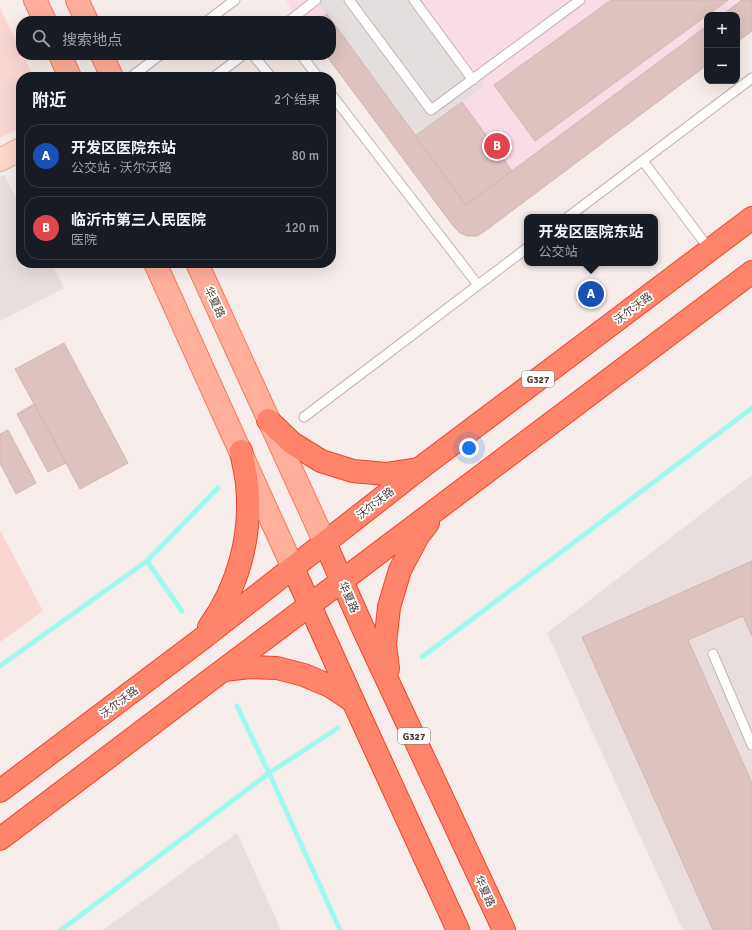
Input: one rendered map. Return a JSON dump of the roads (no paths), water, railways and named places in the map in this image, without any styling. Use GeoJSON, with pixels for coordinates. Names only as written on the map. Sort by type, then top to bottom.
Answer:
{"type":"FeatureCollection","features":[{"type":"Feature","properties":{"kind":"highway","name":"沃尔沃路"},"geometry":{"type":"LineString","coordinates":[[0,791],[199,642],[419,469],[752,218]]}},
{"type":"Feature","properties":{"kind":"highway"},"geometry":{"type":"LineString","coordinates":[[0,839],[222,670],[752,272]]}},
{"type":"Feature","properties":{"kind":"highway"},"geometry":{"type":"LineString","coordinates":[[268,420],[292,443],[321,461],[353,471],[386,474],[419,469]]}},
{"type":"Feature","properties":{"kind":"highway"},"geometry":{"type":"LineString","coordinates":[[199,642],[219,614],[234,584],[243,551],[248,518],[247,484],[240,451]]}},
{"type":"Feature","properties":{"kind":"highway"},"geometry":{"type":"LineString","coordinates":[[389,682],[385,644],[389,607],[400,570],[418,536],[441,507]]}},
{"type":"Feature","properties":{"kind":"highway","name":"华夏路"},"geometry":{"type":"LineString","coordinates":[[325,543],[362,626],[504,930]]}},
{"type":"Feature","properties":{"kind":"highway"},"geometry":{"type":"LineString","coordinates":[[293,568],[458,930]]}},
{"type":"Feature","properties":{"kind":"highway"},"geometry":{"type":"LineString","coordinates":[[222,670],[250,667],[277,668],[304,675],[330,686],[353,701]]}},
{"type":"Feature","properties":{"kind":"main road"},"geometry":{"type":"LineString","coordinates":[[35,0],[43,16]]}},
{"type":"Feature","properties":{"kind":"main road"},"geometry":{"type":"LineString","coordinates":[[77,0],[85,16]]}},
{"type":"Feature","properties":{"kind":"main road"},"geometry":{"type":"LineString","coordinates":[[62,60],[68,72]]}},
{"type":"Feature","properties":{"kind":"main road"},"geometry":{"type":"LineString","coordinates":[[104,60],[110,72]]}},
{"type":"Feature","properties":{"kind":"main road"},"geometry":{"type":"LineString","coordinates":[[157,268],[293,568]]}},
{"type":"Feature","properties":{"kind":"main road","name":"华夏路"},"geometry":{"type":"LineString","coordinates":[[199,268],[325,543]]}},
{"type":"Feature","properties":{"kind":"street"},"geometry":{"type":"LineString","coordinates":[[0,160],[16,152]]}},
{"type":"Feature","properties":{"kind":"lane"},"geometry":{"type":"LineString","coordinates":[[213,16],[235,0]]}},
{"type":"Feature","properties":{"kind":"lane"},"geometry":{"type":"LineString","coordinates":[[295,16],[316,0]]}},
{"type":"Feature","properties":{"kind":"lane"},"geometry":{"type":"LineString","coordinates":[[349,0],[431,110],[580,0]]}},
{"type":"Feature","properties":{"kind":"lane"},"geometry":{"type":"LineString","coordinates":[[414,0],[472,80]]}},
{"type":"Feature","properties":{"kind":"lane"},"geometry":{"type":"LineString","coordinates":[[137,72],[153,60]]}},
{"type":"Feature","properties":{"kind":"lane"},"geometry":{"type":"LineString","coordinates":[[221,72],[236,60]]}},
{"type":"Feature","properties":{"kind":"lane"},"geometry":{"type":"LineString","coordinates":[[257,60],[267,72]]}},
{"type":"Feature","properties":{"kind":"lane"},"geometry":{"type":"LineString","coordinates":[[305,60],[314,72]]}},
{"type":"Feature","properties":{"kind":"lane"},"geometry":{"type":"LineString","coordinates":[[572,214],[752,78]]}},
{"type":"Feature","properties":{"kind":"lane"},"geometry":{"type":"LineString","coordinates":[[336,100],[478,284]]}},
{"type":"Feature","properties":{"kind":"lane"},"geometry":{"type":"LineString","coordinates":[[642,161],[710,250]]}},
{"type":"Feature","properties":{"kind":"lane"},"geometry":{"type":"LineString","coordinates":[[304,417],[524,250]]}},
{"type":"Feature","properties":{"kind":"lane"},"geometry":{"type":"LineString","coordinates":[[714,654],[752,745]]}},
{"type":"Feature","properties":{"kind":"waterway"},"geometry":{"type":"LineString","coordinates":[[422,657],[752,408]]}},
{"type":"Feature","properties":{"kind":"waterway"},"geometry":{"type":"LineString","coordinates":[[0,666],[147,561],[218,488]]}},
{"type":"Feature","properties":{"kind":"waterway"},"geometry":{"type":"LineString","coordinates":[[147,561],[182,611]]}},
{"type":"Feature","properties":{"kind":"waterway"},"geometry":{"type":"LineString","coordinates":[[237,706],[340,930]]}},
{"type":"Feature","properties":{"kind":"waterway"},"geometry":{"type":"LineString","coordinates":[[61,930],[269,773],[338,728]]}},
{"type":"Feature","properties":{"kind":"place","name":"临沂市第三人民医院"},"geometry":{"type":"Point","coordinates":[497,146]}},
{"type":"Feature","properties":{"kind":"place","name":"开发区医院东站"},"geometry":{"type":"Point","coordinates":[591,294]}}]}
